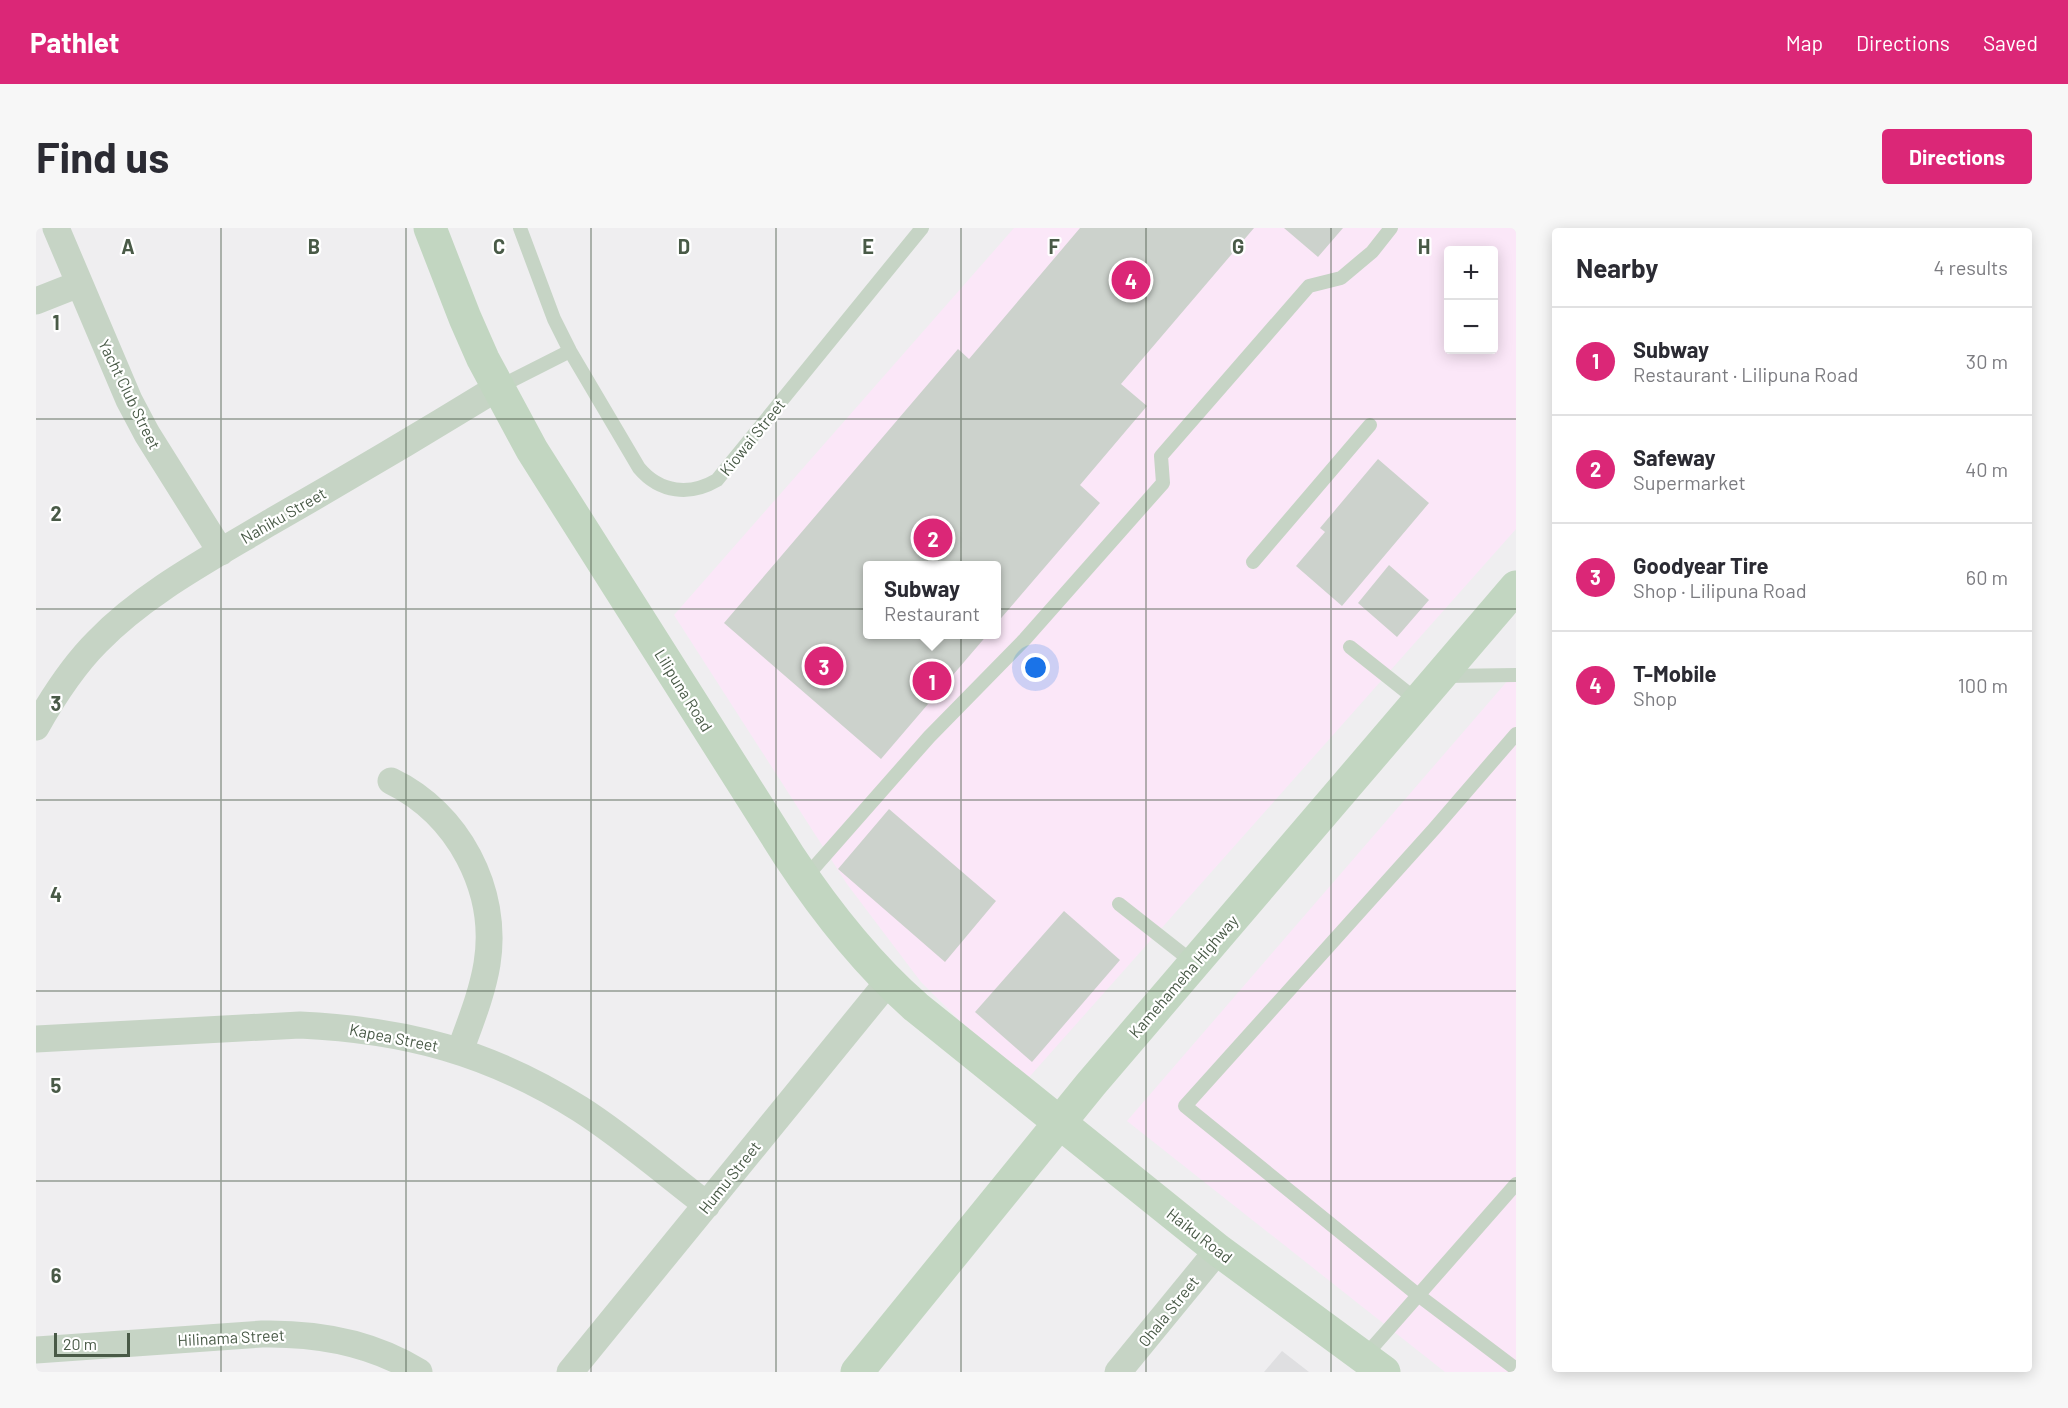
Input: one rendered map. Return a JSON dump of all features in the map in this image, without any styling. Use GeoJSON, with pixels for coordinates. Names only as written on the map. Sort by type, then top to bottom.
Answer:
{"type":"FeatureCollection","features":[{"type":"Feature","properties":{"kind":"main road","name":"Lilipuna Road"},"geometry":{"type":"LineString","coordinates":[[430,228],[465,318],[497,388],[532,450],[804,879],[833,920],[888,982],[1020,1092]]}},
{"type":"Feature","properties":{"kind":"main road","name":"Kamehameha Highway"},"geometry":{"type":"LineString","coordinates":[[857,1372],[1059,1123],[1194,963],[1418,701],[1508,601]]}},
{"type":"Feature","properties":{"kind":"main road","name":"Haiku Road"},"geometry":{"type":"LineString","coordinates":[[1020,1092],[1218,1250],[1374,1365]]}},
{"type":"Feature","properties":{"kind":"street","name":"Yacht Club Street"},"geometry":{"type":"LineString","coordinates":[[56,228],[125,392],[147,434],[221,552]]}},
{"type":"Feature","properties":{"kind":"street"},"geometry":{"type":"LineString","coordinates":[[36,301],[79,284]]}},
{"type":"Feature","properties":{"kind":"street","name":"Nahiku Street"},"geometry":{"type":"LineString","coordinates":[[36,727],[55,695],[96,642],[141,604],[221,552],[497,388]]}},
{"type":"Feature","properties":{"kind":"street"},"geometry":{"type":"LineString","coordinates":[[391,781],[420,797],[458,838],[480,880],[486,903],[489,923],[488,962],[484,981],[460,1051]]}},
{"type":"Feature","properties":{"kind":"street","name":"Humu Street"},"geometry":{"type":"LineString","coordinates":[[570,1372],[888,982]]}},
{"type":"Feature","properties":{"kind":"street","name":"Kapea Street"},"geometry":{"type":"LineString","coordinates":[[36,1039],[300,1024],[385,1032],[460,1051],[546,1088],[582,1110],[707,1205]]}},
{"type":"Feature","properties":{"kind":"street","name":"Ohala Street"},"geometry":{"type":"LineString","coordinates":[[1118,1372],[1218,1250]]}},
{"type":"Feature","properties":{"kind":"street","name":"Hilinama Street"},"geometry":{"type":"LineString","coordinates":[[36,1350],[262,1334],[295,1334],[326,1337],[358,1344],[385,1354],[419,1372]]}},
{"type":"Feature","properties":{"kind":"lane","name":"Kiowai Street"},"geometry":{"type":"LineString","coordinates":[[520,228],[554,319],[570,351],[639,468],[646,477],[656,483],[677,490],[705,487],[717,480],[922,228]]}},
{"type":"Feature","properties":{"kind":"lane"},"geometry":{"type":"LineString","coordinates":[[804,879],[929,737],[1025,639],[1162,483],[1161,456],[1309,286],[1341,278],[1372,252],[1391,228]]}},
{"type":"Feature","properties":{"kind":"lane","name":"Nahiku Street"},"geometry":{"type":"LineString","coordinates":[[497,388],[570,351]]}},
{"type":"Feature","properties":{"kind":"lane"},"geometry":{"type":"LineString","coordinates":[[1253,562],[1370,425]]}},
{"type":"Feature","properties":{"kind":"lane"},"geometry":{"type":"LineString","coordinates":[[1350,647],[1418,701]]}},
{"type":"Feature","properties":{"kind":"lane"},"geometry":{"type":"LineString","coordinates":[[1440,676],[1516,675]]}},
{"type":"Feature","properties":{"kind":"lane"},"geometry":{"type":"LineString","coordinates":[[1516,734],[1434,829],[1185,1106],[1418,1294],[1516,1369]]}},
{"type":"Feature","properties":{"kind":"lane"},"geometry":{"type":"LineString","coordinates":[[1119,904],[1194,963]]}},
{"type":"Feature","properties":{"kind":"lane"},"geometry":{"type":"LineString","coordinates":[[1374,1365],[1418,1294],[1516,1184]]}},
{"type":"Feature","properties":{"kind":"shaded area"},"geometry":{"type":"Polygon","coordinates":[[[1014,228],[1516,228],[1516,529],[1023,1084],[921,982],[847,884],[674,615],[1014,228]]]}},
{"type":"Feature","properties":{"kind":"shaded area"},"geometry":{"type":"Polygon","coordinates":[[[1516,671],[1516,1372],[1445,1372],[1127,1121],[1516,671]]]}},
{"type":"Feature","properties":{"kind":"shaded area"},"geometry":{"type":"Polygon","coordinates":[[[1282,1351],[1309,1372],[1264,1372],[1282,1351]]]}},
{"type":"Feature","properties":{"kind":"building"},"geometry":{"type":"Polygon","coordinates":[[[1080,228],[1254,228],[1121,384],[1147,406],[1080,485],[1100,503],[1001,618],[1001,561],[863,561],[863,639],[984,639],[881,759],[724,623],[958,349],[969,359],[1080,228]]]}},
{"type":"Feature","properties":{"kind":"building"},"geometry":{"type":"Polygon","coordinates":[[[1284,228],[1343,228],[1318,257],[1284,228]]]}},
{"type":"Feature","properties":{"kind":"building"},"geometry":{"type":"Polygon","coordinates":[[[1378,459],[1429,503],[1342,606],[1296,566],[1325,532],[1320,528],[1378,459]]]}},
{"type":"Feature","properties":{"kind":"building"},"geometry":{"type":"Polygon","coordinates":[[[1389,565],[1429,600],[1397,637],[1358,603],[1389,565]]]}},
{"type":"Feature","properties":{"kind":"building"},"geometry":{"type":"Polygon","coordinates":[[[889,809],[996,901],[945,962],[838,869],[889,809]]]}},
{"type":"Feature","properties":{"kind":"building"},"geometry":{"type":"Polygon","coordinates":[[[1064,911],[1120,960],[1032,1062],[975,1012],[1064,911]]]}},
{"type":"Feature","properties":{"kind":"place","name":"T-Mobile"},"geometry":{"type":"Point","coordinates":[1131,280]}},
{"type":"Feature","properties":{"kind":"place","name":"Safeway"},"geometry":{"type":"Point","coordinates":[933,538]}},
{"type":"Feature","properties":{"kind":"place","name":"Goodyear Tire"},"geometry":{"type":"Point","coordinates":[824,666]}},
{"type":"Feature","properties":{"kind":"place","name":"Subway"},"geometry":{"type":"Point","coordinates":[932,681]}}]}
